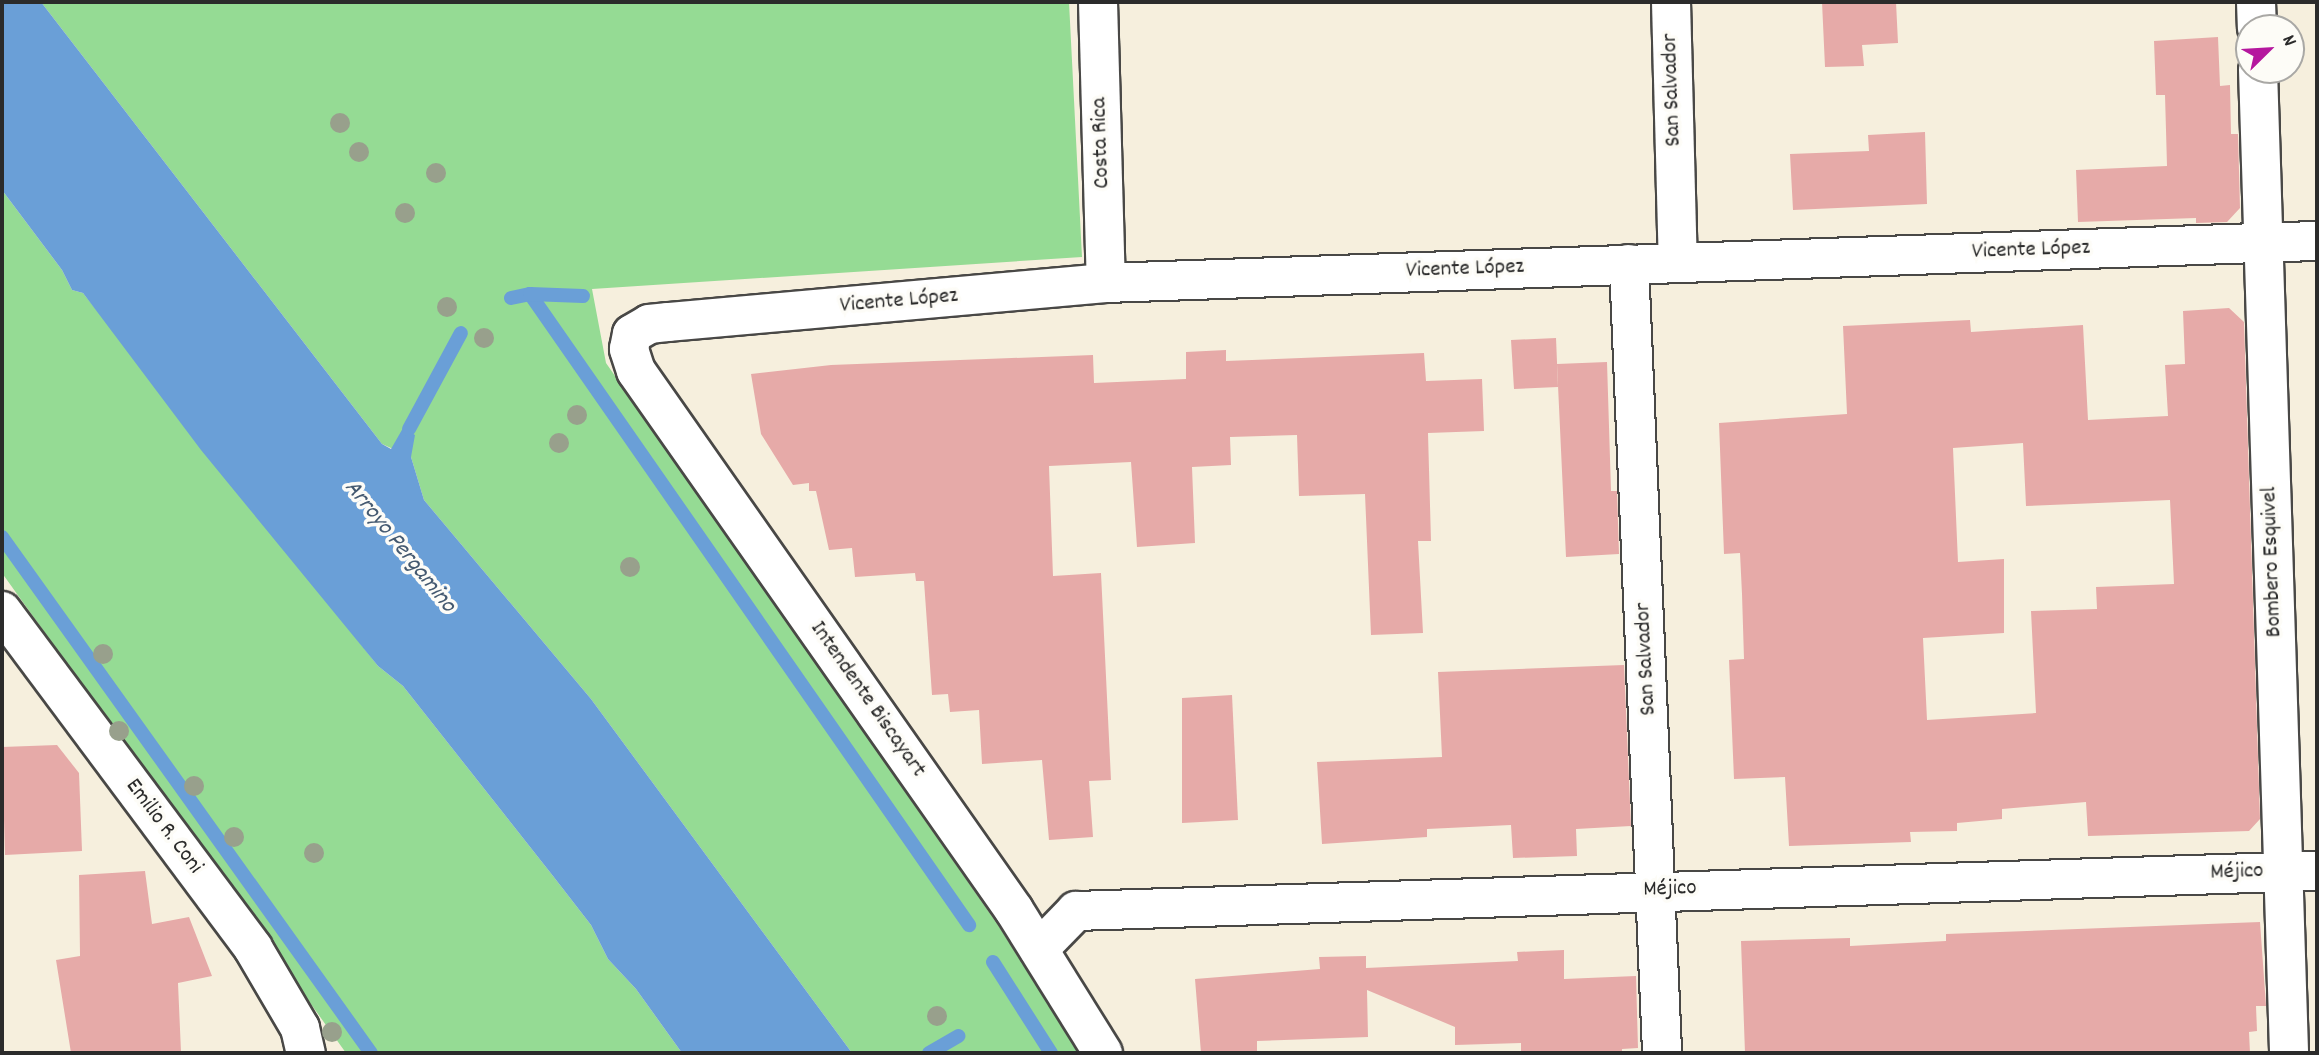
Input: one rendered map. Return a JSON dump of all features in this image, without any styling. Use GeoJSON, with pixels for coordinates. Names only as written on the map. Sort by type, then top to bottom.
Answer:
{"type":"FeatureCollection","features":[{"type":"Feature","properties":{"kind":"street","name":"Costa Rica"},"geometry":{"type":"LineString","coordinates":[[1097,2],[1107,284]]}},
{"type":"Feature","properties":{"kind":"street","name":"San Salvador"},"geometry":{"type":"LineString","coordinates":[[1671,2],[1678,261]]}},
{"type":"Feature","properties":{"kind":"street","name":"Bombero Esquivel"},"geometry":{"type":"LineString","coordinates":[[2258,84],[2264,244],[2299,872],[2290,1053]]}},
{"type":"Feature","properties":{"kind":"street","name":"Vicente López"},"geometry":{"type":"LineString","coordinates":[[629,349],[632,334],[649,324],[1107,284],[1678,261],[2317,241]]}},
{"type":"Feature","properties":{"kind":"street","name":"San Salvador"},"geometry":{"type":"LineString","coordinates":[[1629,264],[1662,1053]]}},
{"type":"Feature","properties":{"kind":"street","name":"Intendente Biscayart"},"geometry":{"type":"LineString","coordinates":[[629,349],[636,371],[1039,949],[1103,1053]]}},
{"type":"Feature","properties":{"kind":"street","name":"Emilio R. Coni"},"geometry":{"type":"LineString","coordinates":[[2,611],[253,948],[300,1028],[306,1053]]}},
{"type":"Feature","properties":{"kind":"street","name":"Méjico"},"geometry":{"type":"LineString","coordinates":[[1039,949],[1076,911],[1657,890],[2299,872]]}},
{"type":"Feature","properties":{"kind":"green space"},"geometry":{"type":"Polygon","coordinates":[[[41,2],[1069,2],[1082,257],[592,289],[606,363],[998,925],[1079,1053],[852,1053],[591,699],[424,500],[411,457],[382,444],[41,2]]]}},
{"type":"Feature","properties":{"kind":"green space"},"geometry":{"type":"Polygon","coordinates":[[[2,190],[62,270],[72,290],[83,293],[378,666],[403,686],[553,876],[591,925],[608,959],[636,989],[682,1053],[346,1053],[2,573],[2,190]]]}},
{"type":"Feature","properties":{"kind":"water","name":"Arroyo Pergamino"},"geometry":{"type":"Polygon","coordinates":[[[2,2],[41,2],[382,444],[391,449],[403,428],[415,435],[411,457],[424,500],[591,699],[852,1053],[682,1053],[636,989],[608,959],[591,925],[553,876],[403,686],[378,666],[201,450],[83,293],[72,290],[62,270],[2,190],[2,2]]]}},
{"type":"Feature","properties":{"kind":"building"},"geometry":{"type":"Polygon","coordinates":[[[1822,2],[1896,2],[1898,43],[1862,45],[1864,66],[1825,67],[1822,2]]]}},
{"type":"Feature","properties":{"kind":"building"},"geometry":{"type":"Polygon","coordinates":[[[2218,37],[2220,86],[2230,85],[2231,134],[2238,134],[2240,208],[2227,222],[2196,223],[2196,218],[2078,222],[2076,170],[2167,166],[2165,95],[2156,95],[2154,41],[2218,37]]]}},
{"type":"Feature","properties":{"kind":"building"},"geometry":{"type":"Polygon","coordinates":[[[1925,132],[1927,204],[1793,210],[1790,154],[1869,151],[1868,135],[1925,132]]]}},
{"type":"Feature","properties":{"kind":"building"},"geometry":{"type":"Polygon","coordinates":[[[2229,308],[2244,322],[2260,819],[2249,831],[2088,836],[2086,802],[2002,809],[2002,819],[1957,823],[1957,831],[1910,832],[1911,842],[1789,846],[1785,777],[1734,779],[1729,660],[1744,659],[1742,594],[1740,553],[1724,554],[1719,423],[1847,414],[1843,326],[1970,320],[1971,332],[2083,325],[2088,420],[2168,416],[2165,365],[2185,364],[2183,311],[2229,308]],[[2023,443],[1953,448],[1958,562],[2004,559],[2004,633],[1923,638],[1927,720],[2036,713],[2031,611],[2097,609],[2096,587],[2174,584],[2170,500],[2026,506],[2023,443]]]}},
{"type":"Feature","properties":{"kind":"building"},"geometry":{"type":"Polygon","coordinates":[[[1556,338],[1558,387],[1514,389],[1511,340],[1556,338]]]}},
{"type":"Feature","properties":{"kind":"building"},"geometry":{"type":"Polygon","coordinates":[[[1226,350],[1226,361],[1424,353],[1426,381],[1482,379],[1484,431],[1428,433],[1431,541],[1418,541],[1423,633],[1371,635],[1365,494],[1299,496],[1297,435],[1230,437],[1231,465],[1192,467],[1195,543],[1137,547],[1131,462],[1049,466],[1053,576],[1101,573],[1111,780],[1089,781],[1093,837],[1049,840],[1042,760],[982,764],[979,710],[950,712],[948,694],[932,695],[924,581],[916,581],[915,573],[855,577],[852,548],[829,550],[816,491],[809,491],[809,483],[793,485],[761,434],[751,374],[831,365],[1093,355],[1094,383],[1186,379],[1186,352],[1226,350]]]}},
{"type":"Feature","properties":{"kind":"building"},"geometry":{"type":"Polygon","coordinates":[[[1607,362],[1611,491],[1617,491],[1619,554],[1566,557],[1557,364],[1607,362]]]}},
{"type":"Feature","properties":{"kind":"building"},"geometry":{"type":"Polygon","coordinates":[[[1624,665],[1631,826],[1576,829],[1577,856],[1513,858],[1511,825],[1427,829],[1427,837],[1322,844],[1317,762],[1442,757],[1438,672],[1624,665]]]}},
{"type":"Feature","properties":{"kind":"building"},"geometry":{"type":"Polygon","coordinates":[[[1232,695],[1238,820],[1182,823],[1182,698],[1232,695]]]}},
{"type":"Feature","properties":{"kind":"building"},"geometry":{"type":"Polygon","coordinates":[[[57,745],[79,773],[82,851],[5,855],[2,747],[57,745]]]}},
{"type":"Feature","properties":{"kind":"building"},"geometry":{"type":"Polygon","coordinates":[[[145,871],[152,924],[189,917],[212,976],[178,983],[181,1052],[71,1053],[56,960],[80,956],[79,875],[145,871]]]}},
{"type":"Feature","properties":{"kind":"building"},"geometry":{"type":"Polygon","coordinates":[[[2260,922],[2266,1006],[2256,1006],[2257,1031],[2249,1032],[2250,1053],[1745,1053],[1741,941],[1850,938],[1850,946],[1946,941],[1946,934],[2260,922]]]}},
{"type":"Feature","properties":{"kind":"building"},"geometry":{"type":"Polygon","coordinates":[[[1564,950],[1564,979],[1636,976],[1638,1048],[1622,1049],[1622,1053],[1521,1053],[1521,1043],[1455,1045],[1455,1027],[1367,990],[1368,1037],[1257,1041],[1257,1053],[1201,1053],[1195,979],[1320,969],[1319,957],[1366,956],[1366,968],[1518,961],[1517,952],[1564,950]]]}},
{"type":"Feature","properties":{"kind":"waterway"},"geometry":{"type":"LineString","coordinates":[[530,294],[969,925]]}},
{"type":"Feature","properties":{"kind":"waterway"},"geometry":{"type":"LineString","coordinates":[[511,298],[530,294],[583,296]]}},
{"type":"Feature","properties":{"kind":"waterway"},"geometry":{"type":"LineString","coordinates":[[409,429],[461,333]]}},
{"type":"Feature","properties":{"kind":"waterway"},"geometry":{"type":"LineString","coordinates":[[2,537],[371,1053]]}},
{"type":"Feature","properties":{"kind":"waterway"},"geometry":{"type":"LineString","coordinates":[[993,962],[1051,1053]]}},
{"type":"Feature","properties":{"kind":"waterway"},"geometry":{"type":"LineString","coordinates":[[929,1053],[958,1036]]}}]}
